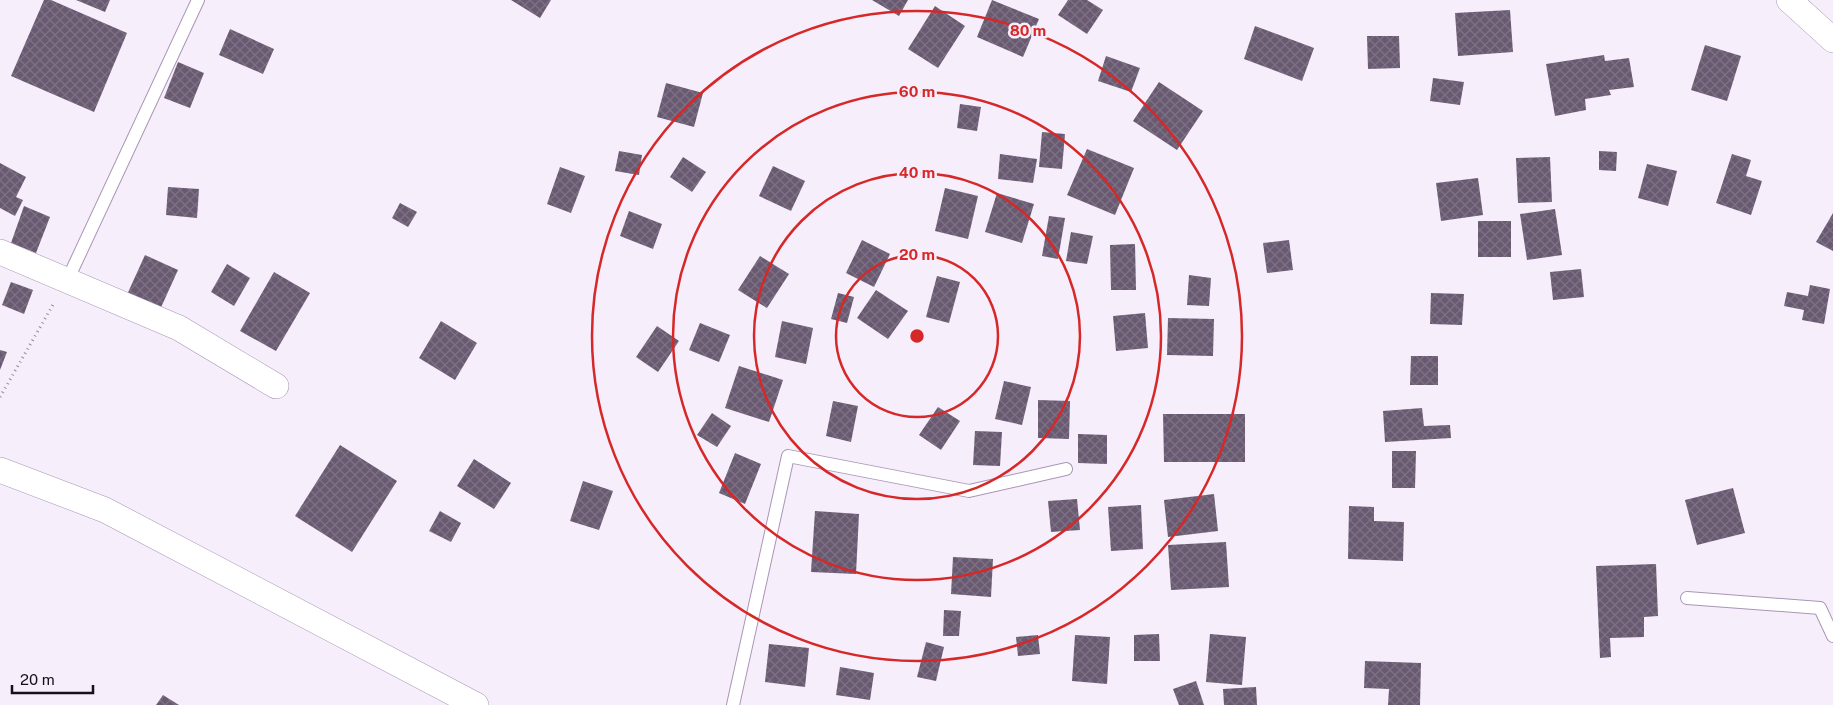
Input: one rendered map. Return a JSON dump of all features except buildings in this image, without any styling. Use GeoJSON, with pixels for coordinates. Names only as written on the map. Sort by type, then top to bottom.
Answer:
{"type":"FeatureCollection","features":[{"type":"Feature","properties":{"kind":"street"},"geometry":{"type":"LineString","coordinates":[[1789,0],[1833,40]]}},
{"type":"Feature","properties":{"kind":"street"},"geometry":{"type":"LineString","coordinates":[[0,252],[180,328],[276,386]]}},
{"type":"Feature","properties":{"kind":"street"},"geometry":{"type":"LineString","coordinates":[[0,470],[105,510],[476,705]]}},
{"type":"Feature","properties":{"kind":"lane"},"geometry":{"type":"LineString","coordinates":[[66,281],[198,0]]}},
{"type":"Feature","properties":{"kind":"lane"},"geometry":{"type":"LineString","coordinates":[[734,705],[788,456],[969,491],[1066,468]]}},
{"type":"Feature","properties":{"kind":"lane"},"geometry":{"type":"LineString","coordinates":[[1687,598],[1820,608],[1833,636]]}},
{"type":"Feature","properties":{"kind":"path"},"geometry":{"type":"LineString","coordinates":[[0,397],[66,281]]}}]}
